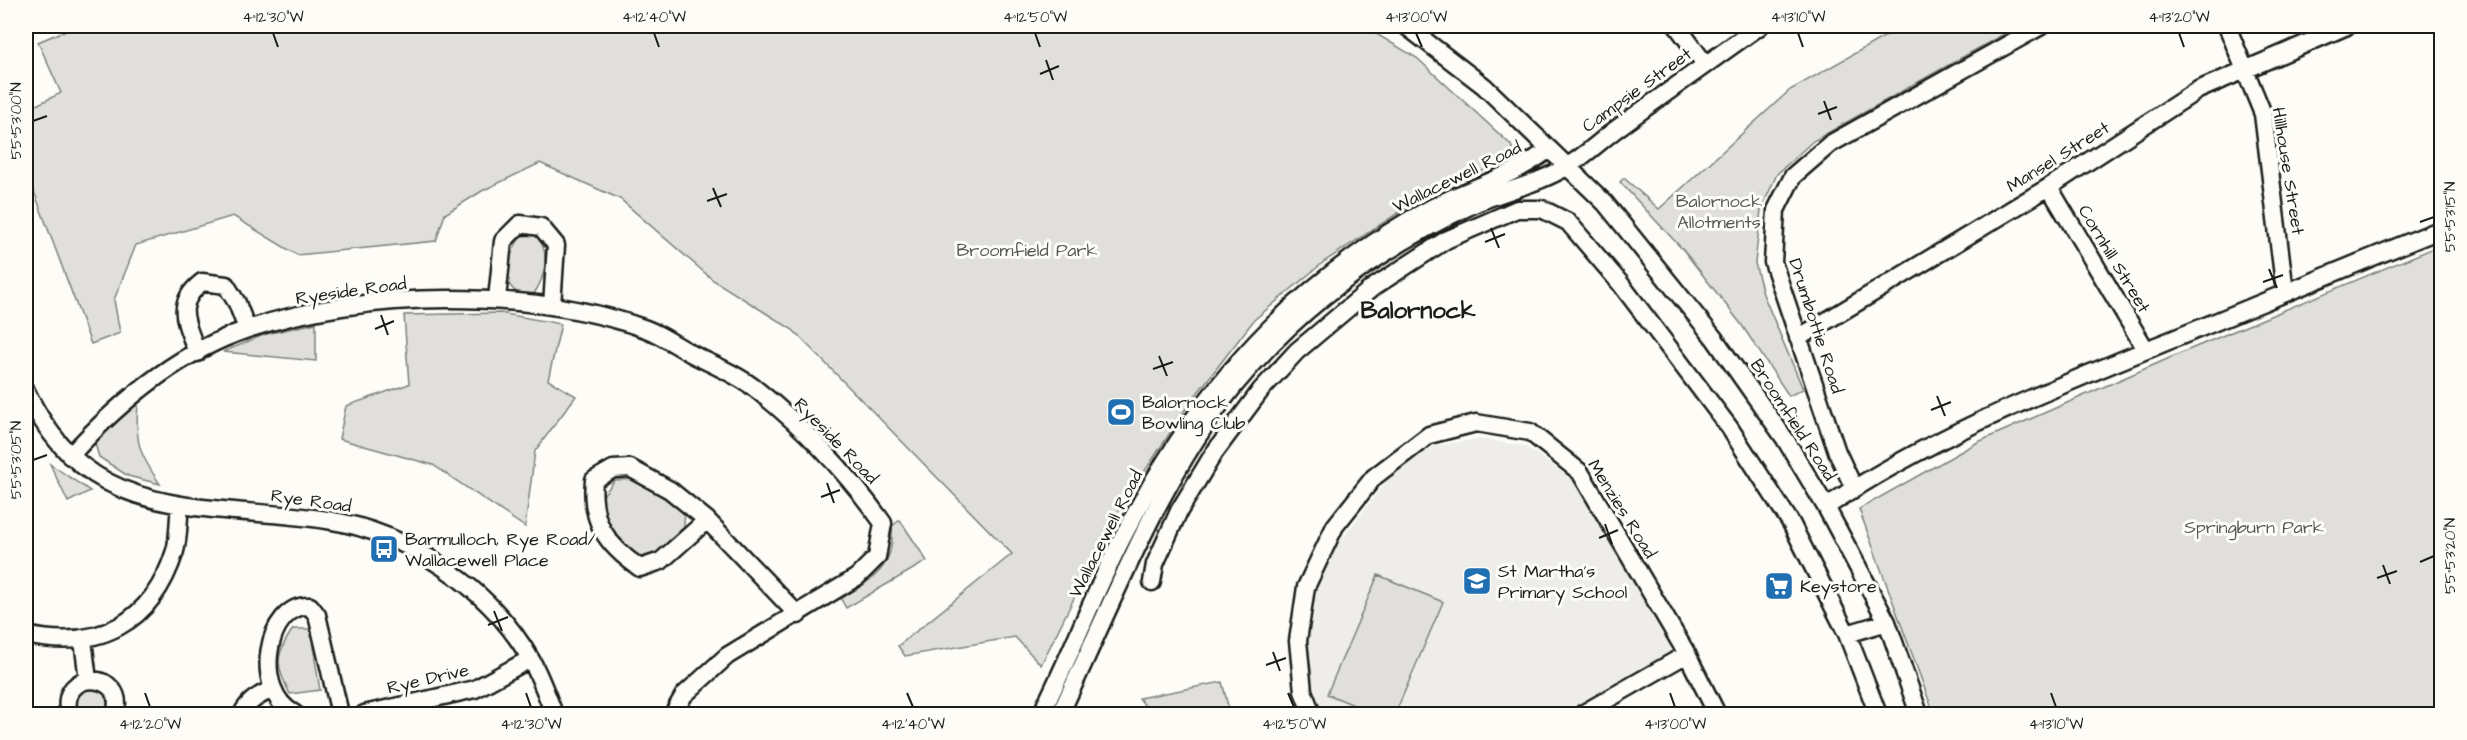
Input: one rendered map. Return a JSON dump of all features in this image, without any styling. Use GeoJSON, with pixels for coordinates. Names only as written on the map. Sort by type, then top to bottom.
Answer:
{"type":"FeatureCollection","features":[{"type":"Feature","properties":{"kind":"street","name":"Broomfield Road"},"geometry":{"type":"LineString","coordinates":[[1408,26],[1485,86],[1611,211],[1714,338],[1785,439],[1826,507],[1854,488],[1969,425],[2285,292],[2442,229]]}},
{"type":"Feature","properties":{"kind":"street"},"geometry":{"type":"LineString","coordinates":[[1677,26],[1705,64]]}},
{"type":"Feature","properties":{"kind":"street","name":"Campsie Street"},"geometry":{"type":"LineString","coordinates":[[1567,167],[1760,26]]}},
{"type":"Feature","properties":{"kind":"street","name":"Drumbottie Road"},"geometry":{"type":"LineString","coordinates":[[1854,488],[1837,452],[1773,262],[1776,210],[1793,176],[1830,144],[2041,26]]}},
{"type":"Feature","properties":{"kind":"street","name":"Hillhouse Street"},"geometry":{"type":"LineString","coordinates":[[2227,26],[2263,114],[2285,292]]}},
{"type":"Feature","properties":{"kind":"street","name":"Mansel Street"},"geometry":{"type":"LineString","coordinates":[[1798,338],[2049,187],[2198,90],[2347,26]]}},
{"type":"Feature","properties":{"kind":"street","name":"Wallacewell Road"},"geometry":{"type":"LineString","coordinates":[[1041,714],[1133,518],[1186,428],[1223,378],[1274,331],[1317,284],[1396,229],[1455,196],[1528,166],[1549,149]]}},
{"type":"Feature","properties":{"kind":"street","name":"Wallacewell Road"},"geometry":{"type":"LineString","coordinates":[[1060,714],[1170,482],[1196,438],[1274,331],[1392,248],[1480,202],[1526,186],[1567,167]]}},
{"type":"Feature","properties":{"kind":"street","name":"Cornhill Street"},"geometry":{"type":"LineString","coordinates":[[2049,187],[2146,350]]}},
{"type":"Feature","properties":{"kind":"street"},"geometry":{"type":"LineString","coordinates":[[1152,582],[1155,564],[1179,511],[1214,453],[1261,390],[1297,351],[1372,288],[1446,240],[1517,209],[1542,210],[1568,222],[1620,283],[1729,427],[1791,523],[1847,634],[1878,714]]}},
{"type":"Feature","properties":{"kind":"street"},"geometry":{"type":"LineString","coordinates":[[497,300],[503,241],[520,224],[541,227],[556,245],[552,306]]}},
{"type":"Feature","properties":{"kind":"street"},"geometry":{"type":"LineString","coordinates":[[197,353],[183,313],[188,293],[202,282],[226,285],[237,303],[247,329]]}},
{"type":"Feature","properties":{"kind":"street","name":"Ryeside Road"},"geometry":{"type":"LineString","coordinates":[[70,456],[95,428],[144,386],[197,353],[247,329],[325,310],[409,301],[497,300],[552,306],[647,330],[756,389],[837,465],[862,494],[882,523],[877,557],[857,577],[798,615],[727,656],[684,695],[674,714]]}},
{"type":"Feature","properties":{"kind":"street"},"geometry":{"type":"LineString","coordinates":[[1274,331],[1297,351]]}},
{"type":"Feature","properties":{"kind":"street","name":"Rye Road"},"geometry":{"type":"LineString","coordinates":[[26,391],[51,435],[70,456],[115,487],[144,498],[180,506],[329,520],[389,538],[417,552],[468,587],[492,609],[530,659],[554,714]]}},
{"type":"Feature","properties":{"kind":"street","name":"Menzies Road"},"geometry":{"type":"LineString","coordinates":[[1312,714],[1303,691],[1298,641],[1306,587],[1335,526],[1374,477],[1429,435],[1476,423],[1530,432],[1580,472],[1686,654],[1717,714]]}},
{"type":"Feature","properties":{"kind":"street"},"geometry":{"type":"LineString","coordinates":[[707,520],[661,561],[640,568],[622,556],[599,527],[592,502],[594,480],[613,469],[630,468],[670,490],[707,520],[798,615]]}},
{"type":"Feature","properties":{"kind":"street"},"geometry":{"type":"LineString","coordinates":[[26,635],[51,640],[83,640],[124,624],[146,605],[160,587],[175,550],[180,506]]}},
{"type":"Feature","properties":{"kind":"street"},"geometry":{"type":"LineString","coordinates":[[1826,507],[1887,622],[1919,714]]}},
{"type":"Feature","properties":{"kind":"street"},"geometry":{"type":"LineString","coordinates":[[295,714],[280,701],[273,689],[267,672],[267,655],[273,636],[289,612],[301,605],[310,606],[317,615],[340,714]]}},
{"type":"Feature","properties":{"kind":"street"},"geometry":{"type":"LineString","coordinates":[[1847,634],[1887,622]]}},
{"type":"Feature","properties":{"kind":"street"},"geometry":{"type":"LineString","coordinates":[[83,640],[88,680]]}},
{"type":"Feature","properties":{"kind":"street"},"geometry":{"type":"LineString","coordinates":[[1582,714],[1686,654]]}},
{"type":"Feature","properties":{"kind":"street","name":"Rye Drive"},"geometry":{"type":"LineString","coordinates":[[364,714],[475,689],[530,659]]}},
{"type":"Feature","properties":{"kind":"street"},"geometry":{"type":"LineString","coordinates":[[69,714],[68,697],[72,688],[88,680],[106,684],[113,690],[116,699],[115,714]]}},
{"type":"Feature","properties":{"kind":"street"},"geometry":{"type":"LineString","coordinates":[[242,714],[252,700],[273,689]]}},
{"type":"Feature","properties":{"kind":"shaded area","name":"St Martha's Primary School"},"geometry":{"type":"Polygon","coordinates":[[[1479,439],[1525,446],[1577,483],[1672,641],[1669,652],[1565,714],[1323,714],[1313,689],[1307,642],[1310,604],[1328,557],[1394,471],[1434,446],[1479,439]]]}},
{"type":"Feature","properties":{"kind":"green space","name":"Broomfield Park"},"geometry":{"type":"Polygon","coordinates":[[[76,26],[1363,26],[1417,58],[1511,145],[1514,154],[1511,159],[1427,194],[1325,261],[1254,320],[1189,404],[1112,521],[1041,665],[1015,637],[905,656],[898,646],[1012,554],[793,330],[713,280],[620,199],[540,163],[482,191],[445,214],[436,241],[297,255],[233,216],[136,245],[114,300],[120,333],[91,344],[26,170],[26,110],[61,93],[38,42],[76,26]]]}},
{"type":"Feature","properties":{"kind":"green space","name":"Balornock Allotments"},"geometry":{"type":"Polygon","coordinates":[[[1903,26],[2018,26],[1813,141],[1777,174],[1761,210],[1755,263],[1763,294],[1803,389],[1789,396],[1741,324],[1684,251],[1620,182],[1624,178],[1659,209],[1790,90],[1903,26]]]}},
{"type":"Feature","properties":{"kind":"green space"},"geometry":{"type":"Polygon","coordinates":[[[536,235],[544,249],[544,273],[533,295],[521,296],[508,282],[508,264],[522,236],[536,235]]]}},
{"type":"Feature","properties":{"kind":"green space","name":"Springburn Park"},"geometry":{"type":"Polygon","coordinates":[[[2441,245],[2441,714],[1934,714],[1859,509],[1978,442],[2181,353],[2441,245]]]}},
{"type":"Feature","properties":{"kind":"green space"},"geometry":{"type":"Polygon","coordinates":[[[500,313],[561,324],[548,380],[576,396],[535,451],[525,527],[433,465],[339,439],[346,406],[409,384],[404,315],[500,313]]]}},
{"type":"Feature","properties":{"kind":"green space"},"geometry":{"type":"Polygon","coordinates":[[[316,323],[316,361],[223,352],[266,334],[316,323]]]}},
{"type":"Feature","properties":{"kind":"green space"},"geometry":{"type":"Polygon","coordinates":[[[138,403],[137,428],[140,446],[160,484],[128,476],[99,457],[95,444],[98,435],[138,403]]]}},
{"type":"Feature","properties":{"kind":"green space"},"geometry":{"type":"Polygon","coordinates":[[[50,464],[90,491],[68,502],[50,464]]]}},
{"type":"Feature","properties":{"kind":"green space"},"geometry":{"type":"Polygon","coordinates":[[[637,479],[685,509],[684,526],[658,554],[643,560],[633,557],[617,542],[600,499],[615,480],[637,479]]]}},
{"type":"Feature","properties":{"kind":"green space"},"geometry":{"type":"Polygon","coordinates":[[[900,520],[927,561],[846,608],[841,599],[872,578],[886,562],[892,541],[892,526],[900,520]]]}},
{"type":"Feature","properties":{"kind":"green space"},"geometry":{"type":"Polygon","coordinates":[[[1378,575],[1443,602],[1395,714],[1376,714],[1327,694],[1378,575]]]}},
{"type":"Feature","properties":{"kind":"green space"},"geometry":{"type":"Polygon","coordinates":[[[293,629],[310,629],[320,690],[290,694],[285,684],[280,668],[280,654],[293,629]]]}},
{"type":"Feature","properties":{"kind":"green space"},"geometry":{"type":"Polygon","coordinates":[[[1222,682],[1230,714],[1151,714],[1139,698],[1222,682]]]}},
{"type":"Feature","properties":{"kind":"green space"},"geometry":{"type":"Polygon","coordinates":[[[90,685],[104,689],[111,702],[107,714],[77,714],[73,706],[77,692],[90,685]]]}},
{"type":"Feature","properties":{"kind":"place","name":"Balornock Bowling Club"},"geometry":{"type":"Point","coordinates":[1121,412]}},
{"type":"Feature","properties":{"kind":"place","name":"Barmulloch, Rye Road/ Wallacewell Place"},"geometry":{"type":"Point","coordinates":[384,549]}},
{"type":"Feature","properties":{"kind":"place","name":"St Martha's Primary School"},"geometry":{"type":"Point","coordinates":[1477,581]}},
{"type":"Feature","properties":{"kind":"place","name":"Keystore"},"geometry":{"type":"Point","coordinates":[1779,586]}},
{"type":"Feature","properties":{"kind":"district","name":"Balornock"},"geometry":{"type":"Point","coordinates":[1418,311]}}]}
